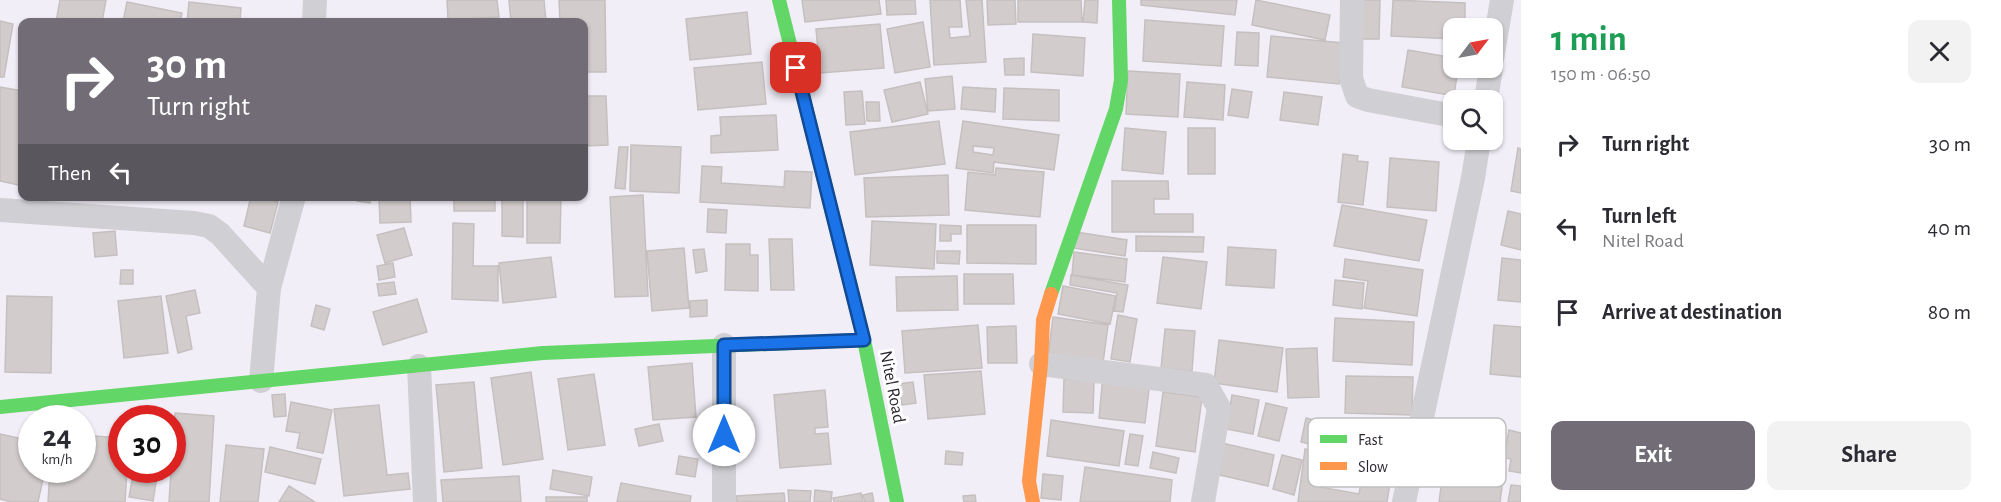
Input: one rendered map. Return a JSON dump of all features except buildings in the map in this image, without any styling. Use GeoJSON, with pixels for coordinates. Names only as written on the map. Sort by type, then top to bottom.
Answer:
{"type":"FeatureCollection","features":[{"type":"Feature","properties":{"kind":"street"},"geometry":{"type":"LineString","coordinates":[[314,18],[315,0]]}},
{"type":"Feature","properties":{"kind":"street","name":"Nitel Road"},"geometry":{"type":"LineString","coordinates":[[779,0],[864,340],[897,502]]}},
{"type":"Feature","properties":{"kind":"street"},"geometry":{"type":"LineString","coordinates":[[1033,502],[1029,481],[1041,364],[1043,320],[1054,281],[1116,108],[1120,80],[1119,0]]}},
{"type":"Feature","properties":{"kind":"street"},"geometry":{"type":"LineString","coordinates":[[1352,0],[1351,78],[1357,96],[1443,114]]}},
{"type":"Feature","properties":{"kind":"street"},"geometry":{"type":"LineString","coordinates":[[1499,18],[1502,0]]}},
{"type":"Feature","properties":{"kind":"street"},"geometry":{"type":"LineString","coordinates":[[1422,418],[1477,150]]}},
{"type":"Feature","properties":{"kind":"street"},"geometry":{"type":"LineString","coordinates":[[261,381],[269,288],[293,201]]}},
{"type":"Feature","properties":{"kind":"street"},"geometry":{"type":"LineString","coordinates":[[0,210],[194,223],[209,226],[220,234],[269,288]]}},
{"type":"Feature","properties":{"kind":"street"},"geometry":{"type":"LineString","coordinates":[[0,406],[543,353],[864,340]]}},
{"type":"Feature","properties":{"kind":"street"},"geometry":{"type":"LineString","coordinates":[[724,345],[724,502]]}},
{"type":"Feature","properties":{"kind":"street"},"geometry":{"type":"LineString","coordinates":[[1041,364],[1206,385],[1219,408],[1203,502]]}},
{"type":"Feature","properties":{"kind":"street"},"geometry":{"type":"LineString","coordinates":[[419,366],[425,502]]}},
{"type":"Feature","properties":{"kind":"street"},"geometry":{"type":"LineString","coordinates":[[1404,502],[1407,487]]}},
{"type":"Feature","properties":{"kind":"traffic: fast"},"geometry":{"type":"LineString","coordinates":[[779,0],[864,340],[897,502]]}},
{"type":"Feature","properties":{"kind":"traffic: fast"},"geometry":{"type":"LineString","coordinates":[[1051,294],[1116,109],[1121,80],[1119,0]]}},
{"type":"Feature","properties":{"kind":"traffic: fast"},"geometry":{"type":"LineString","coordinates":[[0,407],[543,353],[864,340]]}},
{"type":"Feature","properties":{"kind":"traffic: slow"},"geometry":{"type":"LineString","coordinates":[[1033,502],[1029,481],[1041,364],[1043,320],[1051,294]]}},
{"type":"Feature","properties":{"kind":"route"},"geometry":{"type":"LineString","coordinates":[[724,435],[724,345],[864,340],[796,68]]}}]}
